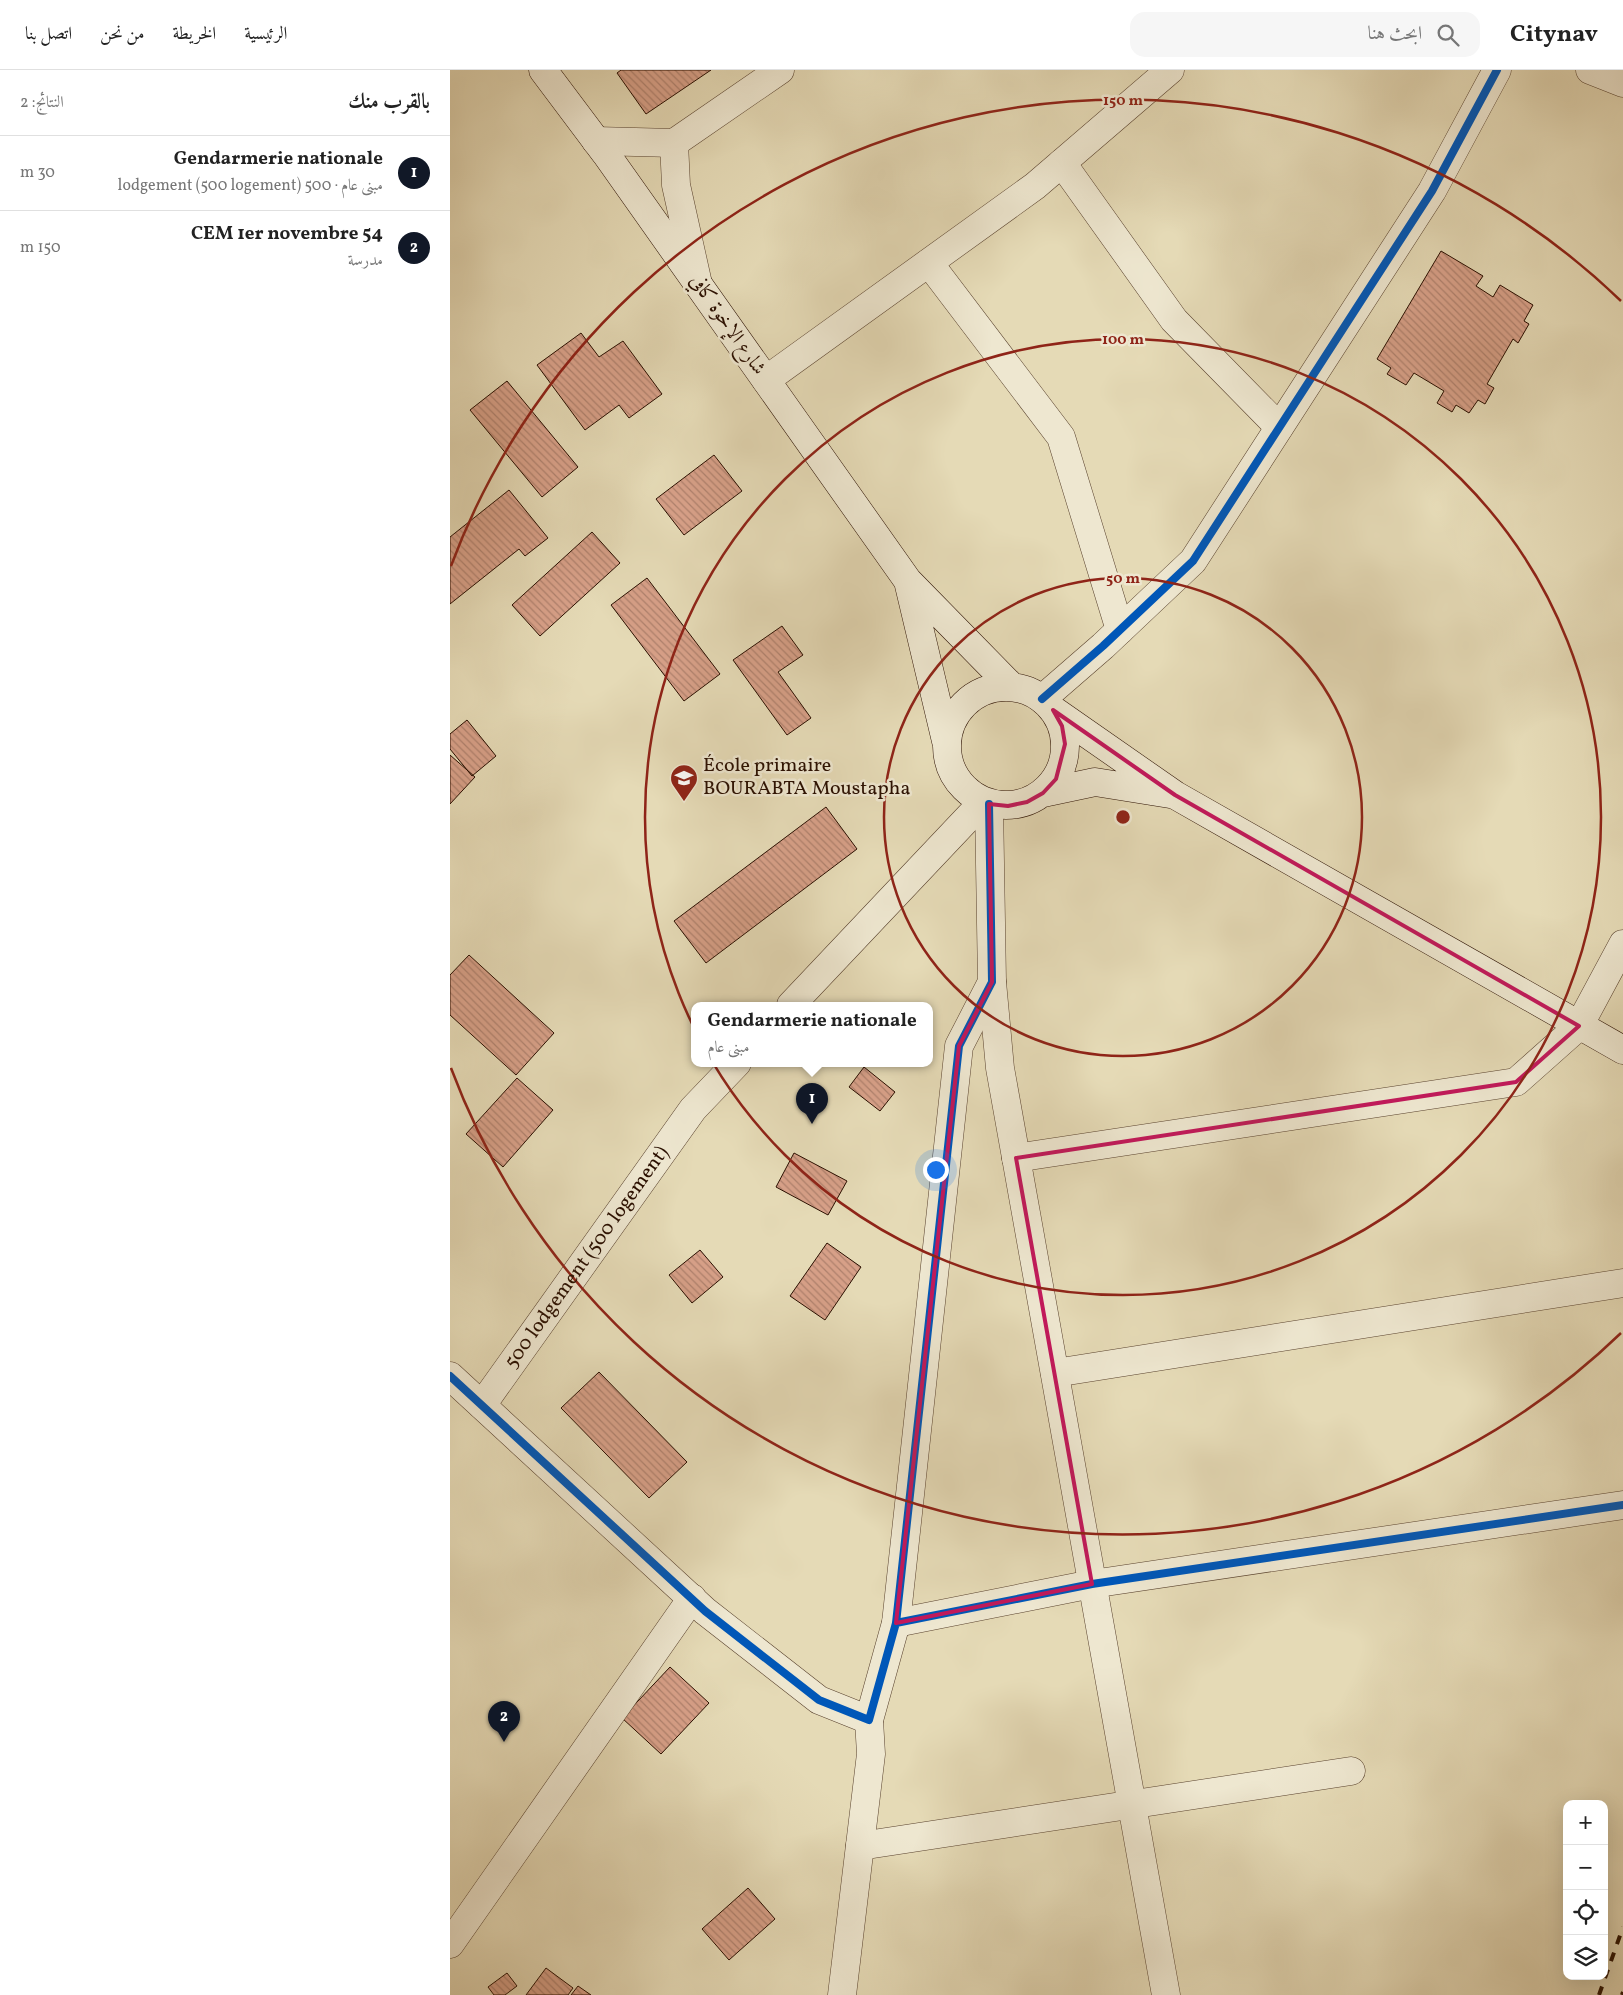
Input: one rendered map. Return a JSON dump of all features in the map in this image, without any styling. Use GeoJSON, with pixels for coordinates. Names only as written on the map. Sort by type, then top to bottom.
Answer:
{"type":"FeatureCollection","features":[{"type":"Feature","properties":{"kind":"street","name":"شارع الإخوة كافي"},"geometry":{"type":"LineString","coordinates":[[543,70],[601,147],[908,581]]}},
{"type":"Feature","properties":{"kind":"street"},"geometry":{"type":"LineString","coordinates":[[601,147],[674,143],[780,70]]}},
{"type":"Feature","properties":{"kind":"street"},"geometry":{"type":"LineString","coordinates":[[766,380],[1035,186],[1170,70]]}},
{"type":"Feature","properties":{"kind":"street"},"geometry":{"type":"LineString","coordinates":[[1047,704],[1120,630],[1193,561],[1432,191],[1497,70]]}},
{"type":"Feature","properties":{"kind":"street"},"geometry":{"type":"LineString","coordinates":[[1590,70],[1623,83]]}},
{"type":"Feature","properties":{"kind":"street"},"geometry":{"type":"LineString","coordinates":[[674,143],[676,185],[698,284]]}},
{"type":"Feature","properties":{"kind":"street"},"geometry":{"type":"LineString","coordinates":[[1062,163],[1174,320],[1279,427]]}},
{"type":"Feature","properties":{"kind":"street"},"geometry":{"type":"LineString","coordinates":[[929,263],[1061,437],[1120,630]]}},
{"type":"Feature","properties":{"kind":"street"},"geometry":{"type":"LineString","coordinates":[[908,581],[1012,687]]}},
{"type":"Feature","properties":{"kind":"street"},"geometry":{"type":"LineString","coordinates":[[908,581],[946,741],[947,760],[954,778],[967,792],[986,803],[1008,806],[1027,802],[1043,793],[1095,782],[1175,795]]}},
{"type":"Feature","properties":{"kind":"street"},"geometry":{"type":"LineString","coordinates":[[946,741],[951,723],[961,707],[976,695],[994,688],[1012,687],[1028,691],[1175,795],[1623,1050]]}},
{"type":"Feature","properties":{"kind":"street"},"geometry":{"type":"LineString","coordinates":[[1043,793],[1056,779],[1064,762],[1066,744],[1062,726],[1047,704]]}},
{"type":"Feature","properties":{"kind":"street"},"geometry":{"type":"LineString","coordinates":[[986,803],[992,982],[1000,1068],[1166,1995]]}},
{"type":"Feature","properties":{"kind":"street"},"geometry":{"type":"LineString","coordinates":[[794,1002],[986,803]]}},
{"type":"Feature","properties":{"kind":"street"},"geometry":{"type":"LineString","coordinates":[[1016,1158],[1516,1082],[1579,1026],[1623,944]]}},
{"type":"Feature","properties":{"kind":"street"},"geometry":{"type":"LineString","coordinates":[[842,1995],[871,1754],[869,1720],[896,1623],[959,1046],[992,982]]}},
{"type":"Feature","properties":{"kind":"street","name":"500 lodgement (500 logement)"},"geometry":{"type":"LineString","coordinates":[[482,1405],[693,1109],[733,1067]]}},
{"type":"Feature","properties":{"kind":"street"},"geometry":{"type":"LineString","coordinates":[[1055,1373],[1623,1283]]}},
{"type":"Feature","properties":{"kind":"street"},"geometry":{"type":"LineString","coordinates":[[450,1376],[713,1616],[819,1700],[869,1720]]}},
{"type":"Feature","properties":{"kind":"street"},"geometry":{"type":"LineString","coordinates":[[896,1623],[1092,1584],[1623,1505]]}},
{"type":"Feature","properties":{"kind":"street"},"geometry":{"type":"LineString","coordinates":[[450,1944],[692,1598]]}},
{"type":"Feature","properties":{"kind":"street"},"geometry":{"type":"LineString","coordinates":[[860,1846],[1350,1771]]}},
{"type":"Feature","properties":{"kind":"highlighted area"},"geometry":{"type":"Polygon","coordinates":[[[1053,710],[1175,795],[1579,1026],[1516,1082],[1016,1158],[1092,1584],[896,1623],[959,1046],[992,982],[989,804],[1008,806],[1027,802],[1043,793],[1056,779],[1065,744],[1062,726],[1053,710]]]}},
{"type":"Feature","properties":{"kind":"building"},"geometry":{"type":"Polygon","coordinates":[[[621,70],[711,70],[646,114],[617,73],[621,70]]]}},
{"type":"Feature","properties":{"kind":"building"},"geometry":{"type":"Polygon","coordinates":[[[1441,251],[1483,276],[1476,286],[1493,297],[1500,285],[1533,305],[1524,321],[1529,324],[1518,343],[1513,339],[1487,384],[1494,388],[1485,404],[1478,400],[1469,413],[1456,405],[1452,412],[1437,403],[1444,391],[1414,373],[1406,385],[1387,374],[1391,368],[1377,359],[1441,251]]]}},
{"type":"Feature","properties":{"kind":"building"},"geometry":{"type":"Polygon","coordinates":[[[581,333],[599,357],[623,341],[662,394],[629,418],[619,405],[585,430],[537,365],[581,333]]]}},
{"type":"Feature","properties":{"kind":"building"},"geometry":{"type":"Polygon","coordinates":[[[507,381],[578,467],[542,497],[470,410],[507,381]]]}},
{"type":"Feature","properties":{"kind":"building"},"geometry":{"type":"Polygon","coordinates":[[[714,455],[742,491],[684,535],[656,499],[714,455]]]}},
{"type":"Feature","properties":{"kind":"building"},"geometry":{"type":"Polygon","coordinates":[[[509,490],[548,538],[525,556],[519,549],[450,604],[450,537],[509,490]]]}},
{"type":"Feature","properties":{"kind":"building"},"geometry":{"type":"Polygon","coordinates":[[[592,532],[620,563],[540,636],[512,605],[592,532]]]}},
{"type":"Feature","properties":{"kind":"building"},"geometry":{"type":"Polygon","coordinates":[[[647,578],[720,674],[684,701],[611,605],[647,578]]]}},
{"type":"Feature","properties":{"kind":"building"},"geometry":{"type":"Polygon","coordinates":[[[782,626],[803,655],[778,672],[811,718],[787,735],[733,660],[782,626]]]}},
{"type":"Feature","properties":{"kind":"building"},"geometry":{"type":"Polygon","coordinates":[[[467,720],[496,756],[472,776],[450,749],[450,734],[467,720]]]}},
{"type":"Feature","properties":{"kind":"building"},"geometry":{"type":"Polygon","coordinates":[[[450,755],[475,777],[450,804],[450,755]]]}},
{"type":"Feature","properties":{"kind":"building"},"geometry":{"type":"Polygon","coordinates":[[[826,807],[857,849],[706,963],[674,921],[826,807]]]}},
{"type":"Feature","properties":{"kind":"building"},"geometry":{"type":"Polygon","coordinates":[[[469,955],[554,1033],[516,1075],[450,1015],[450,975],[469,955]]]}},
{"type":"Feature","properties":{"kind":"building"},"geometry":{"type":"Polygon","coordinates":[[[864,1067],[895,1092],[880,1111],[849,1087],[864,1067]]]}},
{"type":"Feature","properties":{"kind":"building"},"geometry":{"type":"Polygon","coordinates":[[[517,1078],[553,1110],[503,1167],[466,1134],[517,1078]]]}},
{"type":"Feature","properties":{"kind":"building"},"geometry":{"type":"Polygon","coordinates":[[[794,1153],[847,1181],[828,1215],[776,1187],[794,1153]]]}},
{"type":"Feature","properties":{"kind":"building"},"geometry":{"type":"Polygon","coordinates":[[[827,1243],[861,1267],[825,1320],[790,1296],[827,1243]]]}},
{"type":"Feature","properties":{"kind":"building"},"geometry":{"type":"Polygon","coordinates":[[[700,1250],[723,1277],[692,1303],[669,1275],[700,1250]]]}},
{"type":"Feature","properties":{"kind":"building"},"geometry":{"type":"Polygon","coordinates":[[[599,1372],[687,1462],[649,1498],[561,1408],[599,1372]]]}},
{"type":"Feature","properties":{"kind":"building"},"geometry":{"type":"Polygon","coordinates":[[[670,1667],[709,1703],[661,1754],[622,1718],[670,1667]]]}},
{"type":"Feature","properties":{"kind":"building"},"geometry":{"type":"Polygon","coordinates":[[[748,1888],[775,1919],[729,1960],[702,1929],[748,1888]]]}},
{"type":"Feature","properties":{"kind":"building"},"geometry":{"type":"Polygon","coordinates":[[[546,1968],[573,1988],[568,1995],[526,1995],[546,1968]]]}},
{"type":"Feature","properties":{"kind":"building"},"geometry":{"type":"Polygon","coordinates":[[[507,1973],[517,1986],[505,1995],[494,1995],[488,1987],[507,1973]]]}},
{"type":"Feature","properties":{"kind":"building"},"geometry":{"type":"Polygon","coordinates":[[[578,1986],[591,1995],[571,1995],[578,1986]]]}},
{"type":"Feature","properties":{"kind":"railway"},"geometry":{"type":"LineString","coordinates":[[1599,1995],[1623,1927]]}},
{"type":"Feature","properties":{"kind":"cycle path"},"geometry":{"type":"LineString","coordinates":[[1042,699],[1103,646],[1193,561],[1432,191],[1497,70]]}},
{"type":"Feature","properties":{"kind":"cycle path"},"geometry":{"type":"LineString","coordinates":[[450,1376],[705,1611],[819,1700],[869,1720],[896,1623],[959,1046],[992,982],[989,804]]}},
{"type":"Feature","properties":{"kind":"cycle path"},"geometry":{"type":"LineString","coordinates":[[896,1623],[1092,1584],[1623,1505]]}},
{"type":"Feature","properties":{"kind":"place","name":"École primaire BOURABTA Moustapha"},"geometry":{"type":"Point","coordinates":[684,802]}},
{"type":"Feature","properties":{"kind":"place","name":"Gendarmerie nationale"},"geometry":{"type":"Point","coordinates":[812,1124]}},
{"type":"Feature","properties":{"kind":"place","name":"CEM 1er novembre 54"},"geometry":{"type":"Point","coordinates":[504,1742]}}]}
